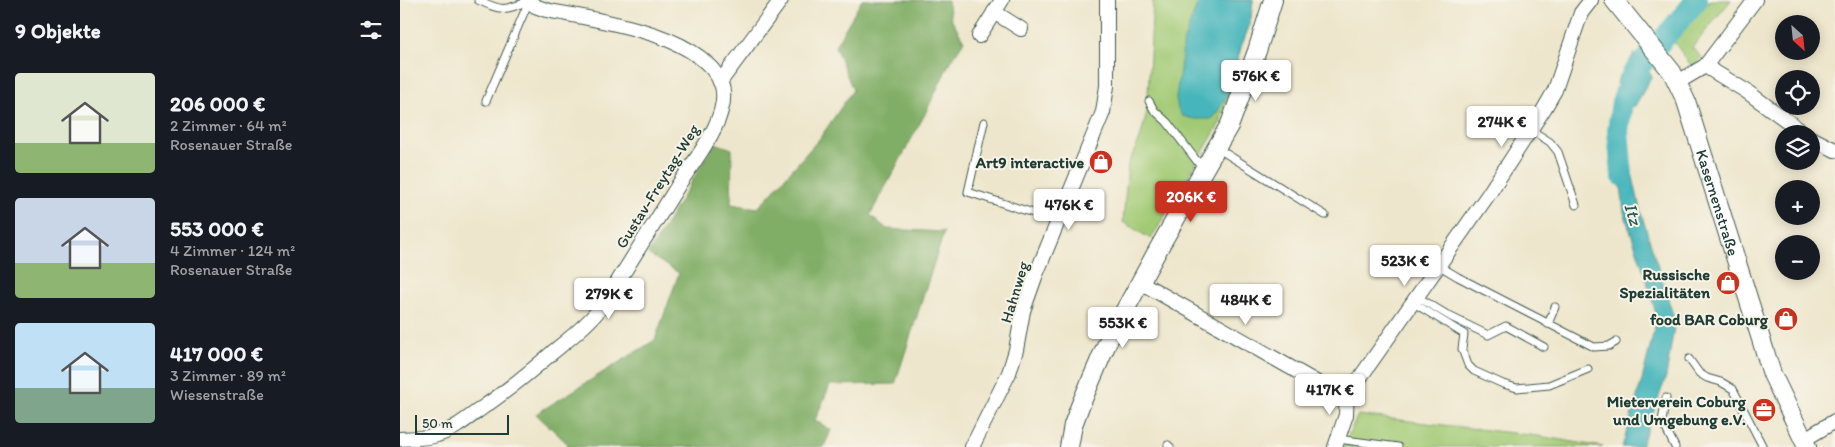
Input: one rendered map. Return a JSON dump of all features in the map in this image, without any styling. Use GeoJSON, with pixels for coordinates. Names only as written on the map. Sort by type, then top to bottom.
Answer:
{"type":"FeatureCollection","features":[{"type":"Feature","properties":{"kind":"street"},"geometry":{"type":"LineString","coordinates":[[528,1],[546,10],[652,33],[681,45],[702,58],[711,67],[720,82],[781,0]]}},
{"type":"Feature","properties":{"kind":"street","name":"Hahnweg"},"geometry":{"type":"LineString","coordinates":[[972,447],[1009,373],[1034,277],[1103,112],[1107,86],[1107,0]]}},
{"type":"Feature","properties":{"kind":"street"},"geometry":{"type":"LineString","coordinates":[[1069,447],[1073,425],[1108,341],[1230,124],[1274,0]]}},
{"type":"Feature","properties":{"kind":"street"},"geometry":{"type":"LineString","coordinates":[[1140,282],[1323,386],[1336,390],[1347,389],[1357,382],[1488,195],[1531,130],[1555,90],[1581,13],[1591,0]]}},
{"type":"Feature","properties":{"kind":"street","name":"Kasernenstraße"},"geometry":{"type":"LineString","coordinates":[[1614,0],[1635,24],[1675,77],[1686,101],[1772,374],[1805,443]]}},
{"type":"Feature","properties":{"kind":"street"},"geometry":{"type":"LineString","coordinates":[[1675,77],[1705,66],[1755,0]]}},
{"type":"Feature","properties":{"kind":"street"},"geometry":{"type":"LineString","coordinates":[[979,36],[998,6],[1020,29]]}},
{"type":"Feature","properties":{"kind":"street"},"geometry":{"type":"LineString","coordinates":[[1705,66],[1746,91],[1793,125]]}},
{"type":"Feature","properties":{"kind":"street","name":"Gustav-Freytag-Weg"},"geometry":{"type":"LineString","coordinates":[[400,439],[425,438],[455,428],[510,388],[578,331],[598,311],[707,141],[721,112],[723,99],[720,82]]}},
{"type":"Feature","properties":{"kind":"street"},"geometry":{"type":"LineString","coordinates":[[1820,142],[1835,150]]}},
{"type":"Feature","properties":{"kind":"street"},"geometry":{"type":"LineString","coordinates":[[1337,443],[1346,415],[1347,389]]}},
{"type":"Feature","properties":{"kind":"street"},"geometry":{"type":"LineString","coordinates":[[1805,443],[1835,421]]}},
{"type":"Feature","properties":{"kind":"lane"},"geometry":{"type":"LineString","coordinates":[[478,0],[496,9],[503,10],[528,1]]}},
{"type":"Feature","properties":{"kind":"lane"},"geometry":{"type":"LineString","coordinates":[[486,101],[528,1]]}},
{"type":"Feature","properties":{"kind":"lane"},"geometry":{"type":"LineString","coordinates":[[1149,101],[1154,110],[1167,122],[1204,170]]}},
{"type":"Feature","properties":{"kind":"lane"},"geometry":{"type":"LineString","coordinates":[[984,122],[968,192],[1058,221]]}},
{"type":"Feature","properties":{"kind":"lane"},"geometry":{"type":"LineString","coordinates":[[1531,130],[1550,142],[1558,152],[1576,205]]}},
{"type":"Feature","properties":{"kind":"lane"},"geometry":{"type":"LineString","coordinates":[[1216,148],[1325,215]]}},
{"type":"Feature","properties":{"kind":"lane"},"geometry":{"type":"LineString","coordinates":[[1438,265],[1594,347],[1609,346],[1616,342]]}},
{"type":"Feature","properties":{"kind":"lane"},"geometry":{"type":"LineString","coordinates":[[1414,299],[1488,335],[1506,326],[1544,347]]}},
{"type":"Feature","properties":{"kind":"lane"},"geometry":{"type":"LineString","coordinates":[[1414,299],[1464,334],[1462,349],[1468,365],[1474,371],[1503,384],[1517,388],[1549,385],[1588,369]]}},
{"type":"Feature","properties":{"kind":"lane"},"geometry":{"type":"LineString","coordinates":[[1548,324],[1556,307]]}},
{"type":"Feature","properties":{"kind":"lane"},"geometry":{"type":"LineString","coordinates":[[1689,359],[1699,372],[1707,378],[1721,382],[1733,389],[1763,447]]}},
{"type":"Feature","properties":{"kind":"lane"},"geometry":{"type":"LineString","coordinates":[[1666,398],[1662,421],[1675,447]]}},
{"type":"Feature","properties":{"kind":"lane"},"geometry":{"type":"LineString","coordinates":[[1337,443],[1398,447]]}},
{"type":"Feature","properties":{"kind":"green space"},"geometry":{"type":"Polygon","coordinates":[[[862,0],[948,0],[951,19],[964,41],[948,66],[925,114],[870,215],[887,229],[944,232],[895,384],[830,385],[815,420],[831,430],[824,447],[567,447],[568,444],[536,414],[655,340],[679,273],[648,254],[715,143],[732,149],[731,204],[758,208],[820,138],[853,90],[835,46],[862,0]]]}},
{"type":"Feature","properties":{"kind":"green space"},"geometry":{"type":"Polygon","coordinates":[[[1153,0],[1253,0],[1250,24],[1241,47],[1220,123],[1151,239],[1123,222],[1128,164],[1140,139],[1147,112],[1153,0]]]}},
{"type":"Feature","properties":{"kind":"green space"},"geometry":{"type":"Polygon","coordinates":[[[1710,0],[1731,0],[1692,48],[1702,57],[1692,67],[1674,42],[1710,0]]]}},
{"type":"Feature","properties":{"kind":"green space"},"geometry":{"type":"Polygon","coordinates":[[[1358,415],[1538,436],[1603,447],[1343,447],[1358,415]]]}},
{"type":"Feature","properties":{"kind":"water"},"geometry":{"type":"Polygon","coordinates":[[[1199,0],[1253,0],[1250,24],[1241,47],[1229,92],[1211,119],[1194,119],[1182,116],[1178,109],[1176,98],[1184,40],[1199,0]]]}},
{"type":"Feature","properties":{"kind":"water"},"geometry":{"type":"Polygon","coordinates":[[[1634,54],[1652,76],[1635,106],[1612,109],[1618,79],[1634,54]]]}},
{"type":"Feature","properties":{"kind":"water"},"geometry":{"type":"Polygon","coordinates":[[[1612,144],[1629,147],[1631,168],[1641,213],[1675,321],[1666,377],[1641,447],[1622,447],[1642,380],[1657,318],[1624,212],[1621,187],[1610,162],[1612,144]]]}},
{"type":"Feature","properties":{"kind":"waterway","name":"Itz"},"geometry":{"type":"LineString","coordinates":[[1622,175],[1618,131],[1622,102],[1632,75],[1697,0]]}},
{"type":"Feature","properties":{"kind":"place","name":"Art9 interactive"},"geometry":{"type":"Point","coordinates":[1101,162]}},
{"type":"Feature","properties":{"kind":"place","name":"Russische Spezialitäten"},"geometry":{"type":"Point","coordinates":[1728,283]}},
{"type":"Feature","properties":{"kind":"place","name":"food BAR Coburg"},"geometry":{"type":"Point","coordinates":[1786,319]}},
{"type":"Feature","properties":{"kind":"place","name":"Mieterverein Coburg und Umgebung e.V."},"geometry":{"type":"Point","coordinates":[1764,410]}}]}
